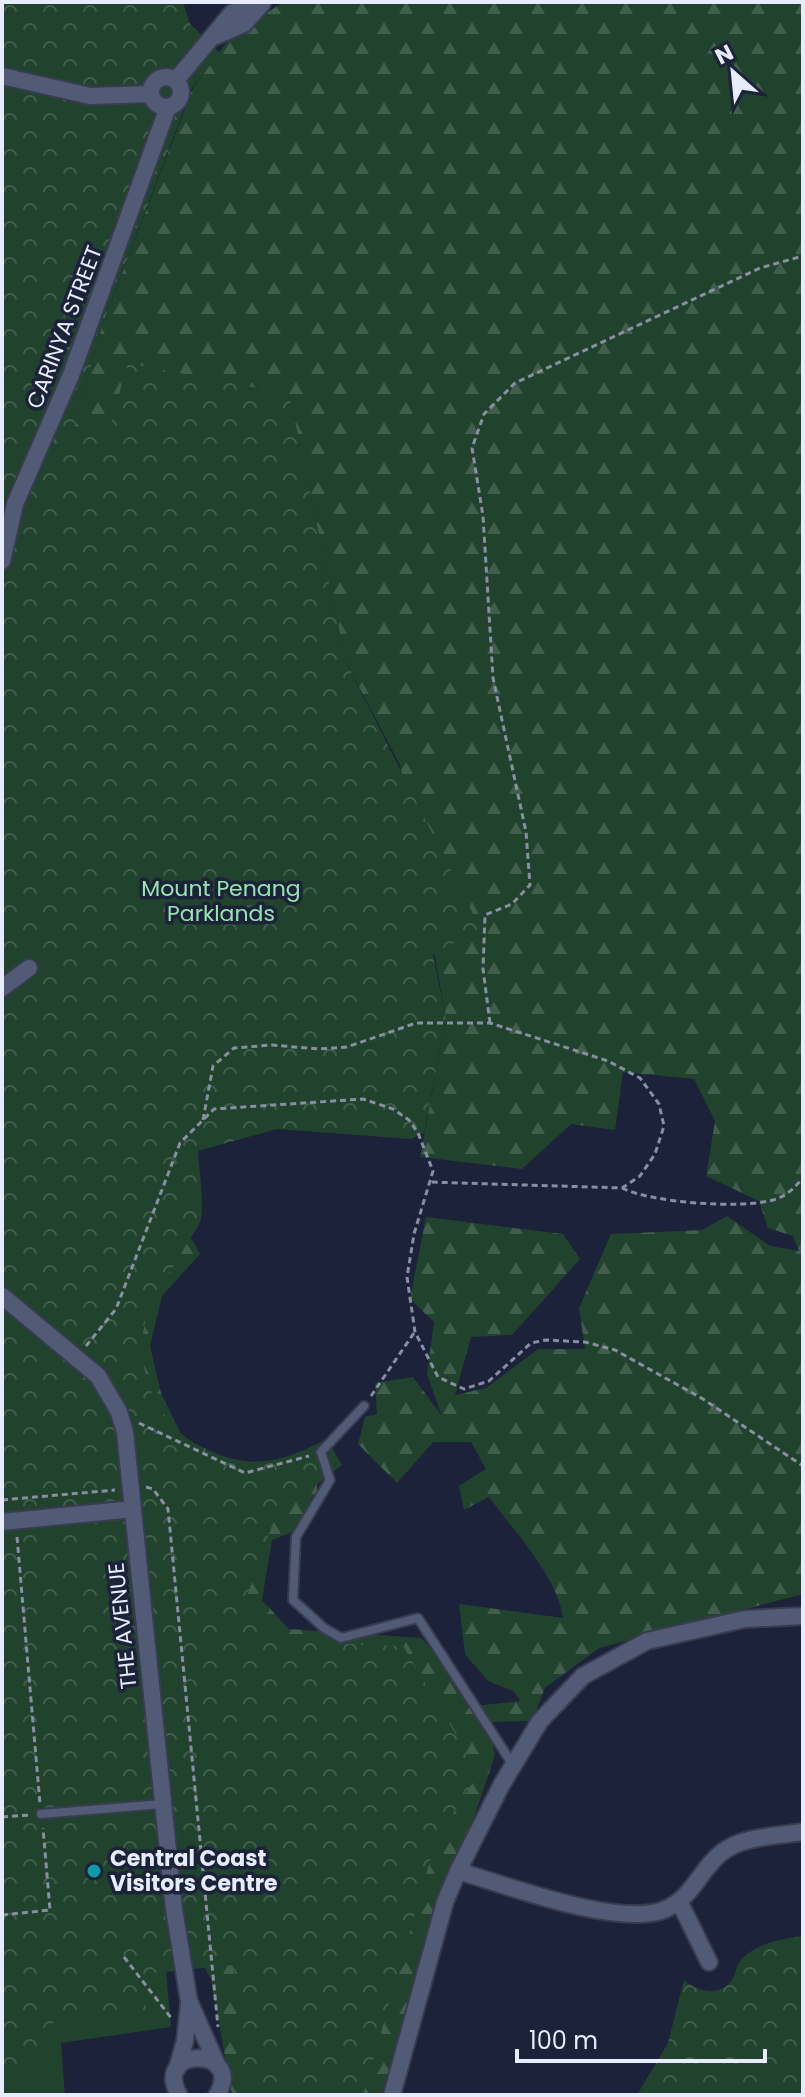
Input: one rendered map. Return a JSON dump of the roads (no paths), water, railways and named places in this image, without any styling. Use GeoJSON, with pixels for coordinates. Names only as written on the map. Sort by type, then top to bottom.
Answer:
{"type":"FeatureCollection","features":[{"type":"Feature","properties":{"kind":"street"},"geometry":{"type":"LineString","coordinates":[[176,80],[232,13],[262,2]]}},
{"type":"Feature","properties":{"kind":"street"},"geometry":{"type":"LineString","coordinates":[[2,76],[90,96],[151,94]]}},
{"type":"Feature","properties":{"kind":"street"},"geometry":{"type":"LineString","coordinates":[[167,76],[176,80],[181,94],[168,107],[158,105],[151,94],[151,87],[157,79],[167,76]]}},
{"type":"Feature","properties":{"kind":"street","name":"CARINYA STREET"},"geometry":{"type":"LineString","coordinates":[[2,561],[15,504],[71,375],[168,107]]}},
{"type":"Feature","properties":{"kind":"street"},"geometry":{"type":"LineString","coordinates":[[2,988],[29,968]]}},
{"type":"Feature","properties":{"kind":"street","name":"THE AVENUE"},"geometry":{"type":"LineString","coordinates":[[2,1296],[98,1376],[119,1412],[129,1460],[174,1909],[189,2001],[218,2067]]}},
{"type":"Feature","properties":{"kind":"street"},"geometry":{"type":"LineString","coordinates":[[8,1522],[133,1509]]}},
{"type":"Feature","properties":{"kind":"street"},"geometry":{"type":"LineString","coordinates":[[392,2095],[445,1902],[513,1765],[540,1721],[583,1676],[647,1641],[745,1619],[803,1616]]}},
{"type":"Feature","properties":{"kind":"street"},"geometry":{"type":"LineString","coordinates":[[458,1871],[607,1914],[643,1915],[665,1910],[679,1901],[722,1852],[745,1841],[803,1832]]}},
{"type":"Feature","properties":{"kind":"street"},"geometry":{"type":"LineString","coordinates":[[679,1901],[709,1962]]}},
{"type":"Feature","properties":{"kind":"street","name":"THE AVENUE"},"geometry":{"type":"LineString","coordinates":[[179,2095],[174,2083],[185,2041],[189,2001]]}},
{"type":"Feature","properties":{"kind":"street"},"geometry":{"type":"LineString","coordinates":[[177,2069],[183,2062],[197,2057],[206,2058],[218,2067],[222,2083],[218,2094]]}},
{"type":"Feature","properties":{"kind":"lane"},"geometry":{"type":"LineString","coordinates":[[364,1406],[321,1452],[330,1480],[296,1537],[293,1600],[324,1628],[341,1638],[418,1618],[513,1765]]}},
{"type":"Feature","properties":{"kind":"lane"},"geometry":{"type":"LineString","coordinates":[[41,1814],[162,1804]]}},
{"type":"Feature","properties":{"kind":"place","name":"Central Coast Visitors Centre"},"geometry":{"type":"Point","coordinates":[94,1871]}},
{"type":"Feature","properties":{"kind":"park label","name":"Mount Penang Parklands"},"geometry":{"type":"Point","coordinates":[221,900]}}]}
